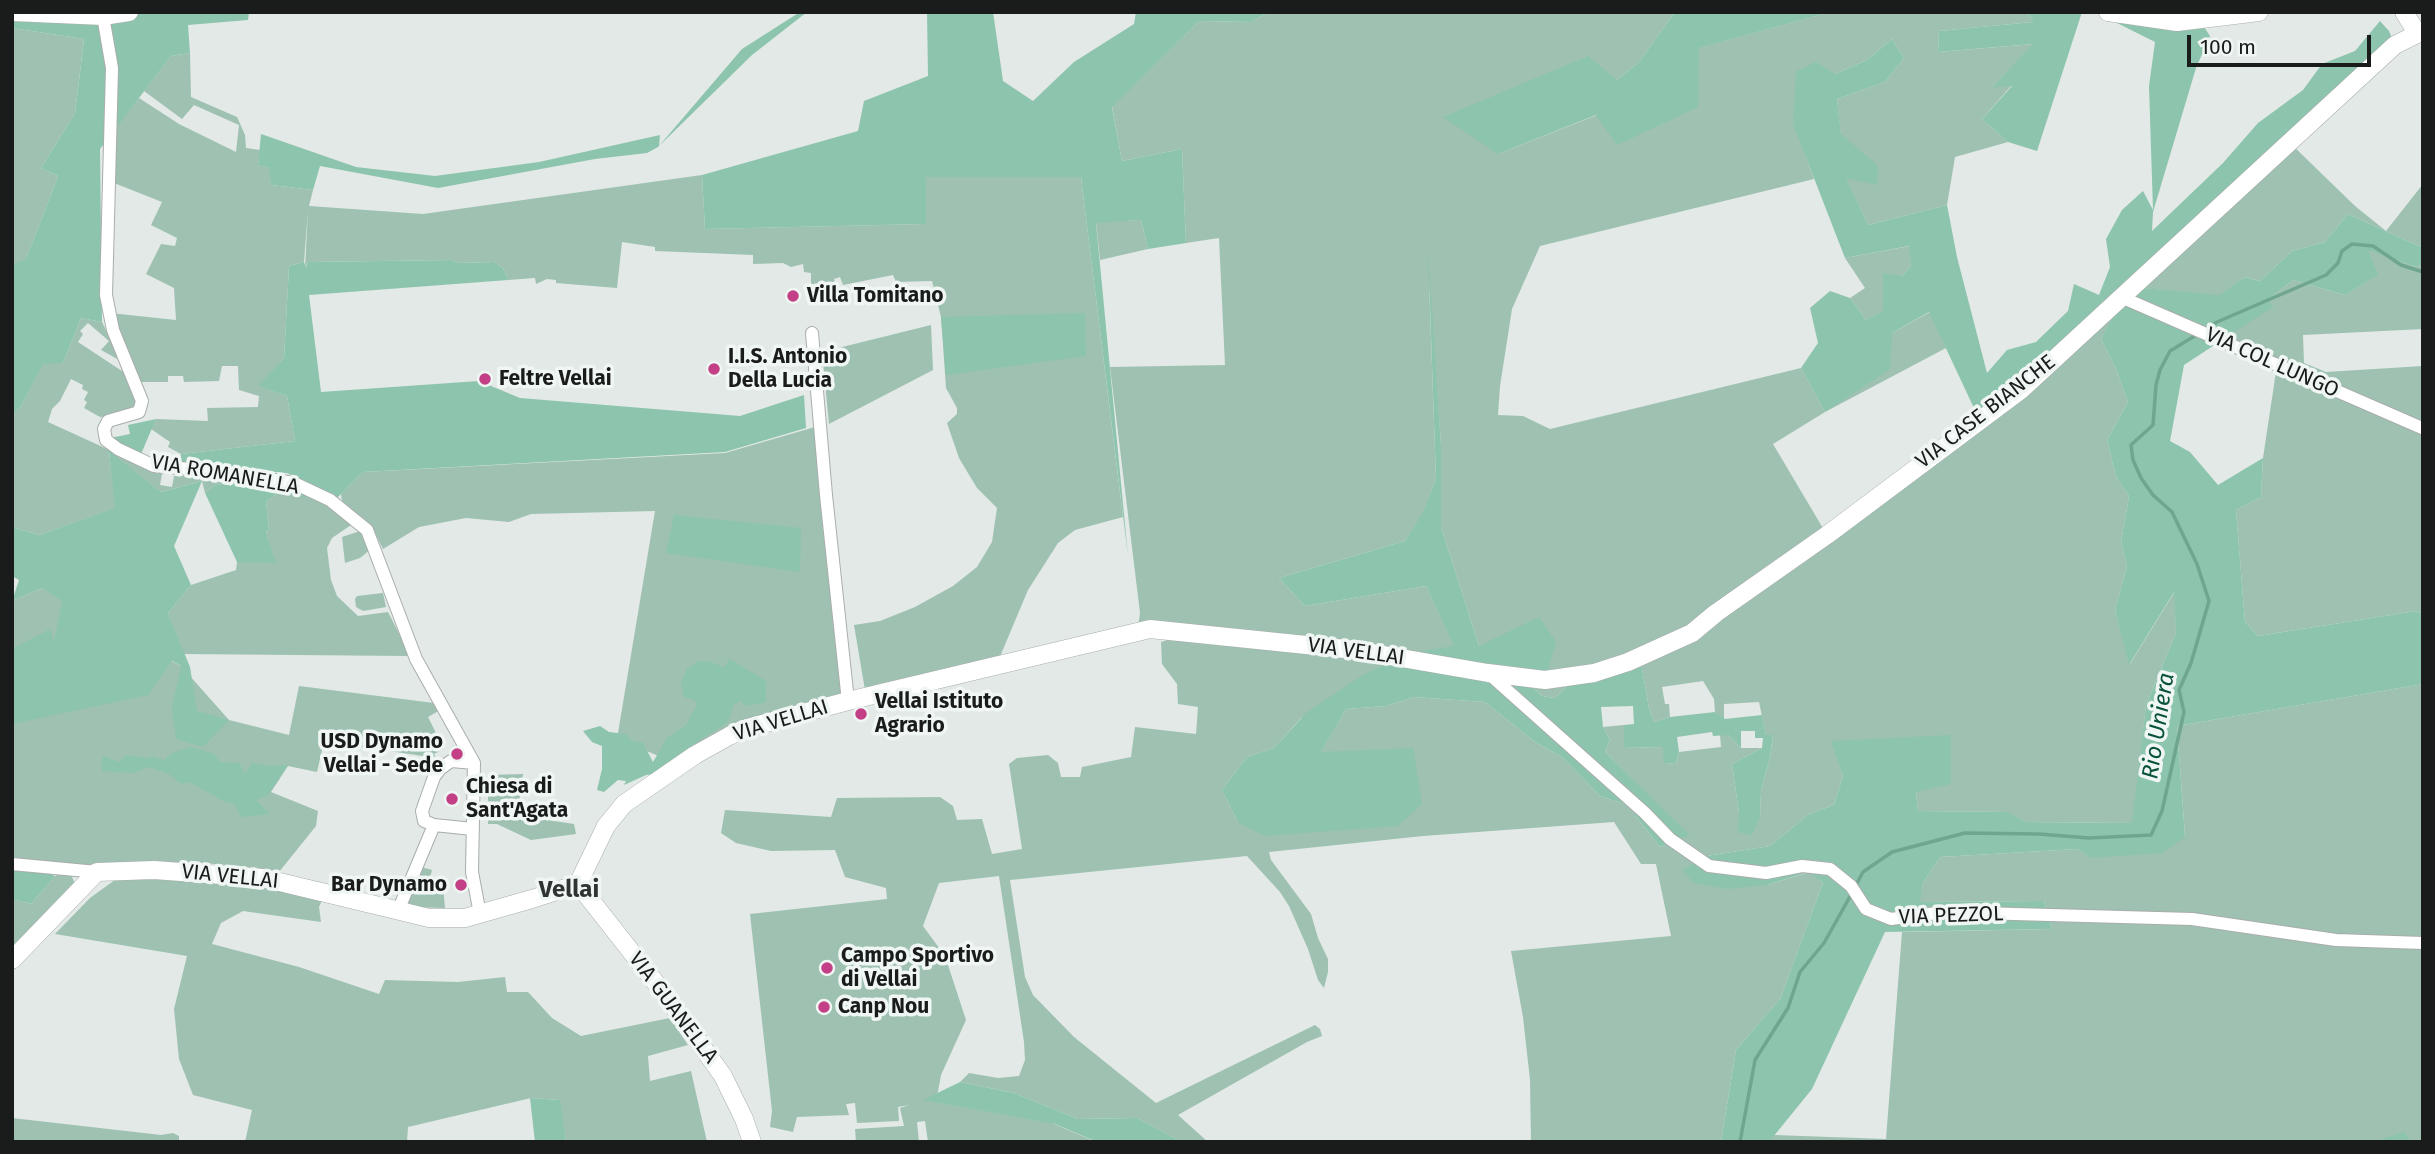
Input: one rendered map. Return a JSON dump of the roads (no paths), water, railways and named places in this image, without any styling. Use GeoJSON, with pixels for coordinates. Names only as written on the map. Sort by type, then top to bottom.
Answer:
{"type":"FeatureCollection","features":[{"type":"Feature","properties":{"kind":"street"},"geometry":{"type":"LineString","coordinates":[[12,12],[103,16],[129,12]]}},
{"type":"Feature","properties":{"kind":"street"},"geometry":{"type":"LineString","coordinates":[[2108,12],[2177,22],[2259,12]]}},
{"type":"Feature","properties":{"kind":"street"},"geometry":{"type":"LineString","coordinates":[[2404,12],[2420,32]]}},
{"type":"Feature","properties":{"kind":"street","name":"VIA ROMANELLA"},"geometry":{"type":"LineString","coordinates":[[103,16],[112,68],[106,295],[113,330],[142,401],[139,412],[108,421],[104,429],[106,440],[118,449],[154,466],[215,471],[294,483],[330,500],[367,530],[416,659],[474,763]]}},
{"type":"Feature","properties":{"kind":"street","name":"VIA CASE BIANCHE"},"geometry":{"type":"LineString","coordinates":[[1488,673],[1545,680],[1594,673],[1628,662],[1692,633],[2022,389],[2395,45],[2420,32]]}},
{"type":"Feature","properties":{"kind":"street","name":"VIA COL LUNGO"},"geometry":{"type":"LineString","coordinates":[[2122,297],[2422,428]]}},
{"type":"Feature","properties":{"kind":"street"},"geometry":{"type":"LineString","coordinates":[[812,333],[848,701]]}},
{"type":"Feature","properties":{"kind":"street","name":"VIA VELLAI"},"geometry":{"type":"LineString","coordinates":[[97,872],[154,870],[263,878],[429,918],[466,918],[578,884],[606,826],[624,804],[695,755],[744,729],[848,701],[1150,629],[1354,650],[1488,673]]}},
{"type":"Feature","properties":{"kind":"street","name":"VIA PEZZOL"},"geometry":{"type":"LineString","coordinates":[[1488,673],[1645,813],[1670,839],[1709,866],[1766,873],[1802,866],[1830,869],[1851,886],[1866,909],[1891,919],[1944,912],[2192,919],[2336,940],[2423,943]]}},
{"type":"Feature","properties":{"kind":"street"},"geometry":{"type":"LineString","coordinates":[[473,829],[434,825],[425,821],[422,811],[434,777],[451,761],[474,763],[473,829],[472,872],[480,914]]}},
{"type":"Feature","properties":{"kind":"street"},"geometry":{"type":"LineString","coordinates":[[398,911],[434,825]]}},
{"type":"Feature","properties":{"kind":"street"},"geometry":{"type":"LineString","coordinates":[[12,864],[97,872]]}},
{"type":"Feature","properties":{"kind":"street"},"geometry":{"type":"LineString","coordinates":[[12,960],[97,872]]}},
{"type":"Feature","properties":{"kind":"street","name":"VIA GUANELLA"},"geometry":{"type":"LineString","coordinates":[[578,884],[666,996],[723,1076],[752,1142]]}},
{"type":"Feature","properties":{"kind":"waterway","name":"Rio Uniera"},"geometry":{"type":"LineString","coordinates":[[2204,330],[2326,275],[2338,263],[2342,251],[2352,244],[2373,246],[2401,265],[2423,272]]}},
{"type":"Feature","properties":{"kind":"waterway","name":"Rio Uniera"},"geometry":{"type":"LineString","coordinates":[[1855,887],[1863,872],[1892,852],[1965,833],[2089,838],[2151,835],[2162,811],[2184,712],[2179,690],[2191,663],[2209,601],[2197,564],[2172,512],[2153,495],[2141,478],[2133,460],[2131,445],[2153,425],[2156,385],[2170,351],[2198,334]]}},
{"type":"Feature","properties":{"kind":"waterway","name":"Rio Uniera"},"geometry":{"type":"LineString","coordinates":[[1740,1142],[1755,1060],[1788,1008],[1800,972],[1824,943],[1852,893]]}},
{"type":"Feature","properties":{"kind":"place","name":"Villa Tomitano"},"geometry":{"type":"Point","coordinates":[793,296]}},
{"type":"Feature","properties":{"kind":"place","name":"I.I.S. Antonio Della Lucia"},"geometry":{"type":"Point","coordinates":[714,369]}},
{"type":"Feature","properties":{"kind":"place","name":"Feltre Vellai"},"geometry":{"type":"Point","coordinates":[485,379]}},
{"type":"Feature","properties":{"kind":"place","name":"Vellai Istituto Agrario"},"geometry":{"type":"Point","coordinates":[861,714]}},
{"type":"Feature","properties":{"kind":"place","name":"USD Dynamo Vellai - Sede"},"geometry":{"type":"Point","coordinates":[457,754]}},
{"type":"Feature","properties":{"kind":"place","name":"Chiesa di Sant'Agata"},"geometry":{"type":"Point","coordinates":[452,799]}},
{"type":"Feature","properties":{"kind":"place","name":"Bar Dynamo"},"geometry":{"type":"Point","coordinates":[461,885]}},
{"type":"Feature","properties":{"kind":"place","name":"Campo Sportivo di Vellai"},"geometry":{"type":"Point","coordinates":[827,968]}},
{"type":"Feature","properties":{"kind":"place","name":"Canp Nou"},"geometry":{"type":"Point","coordinates":[824,1007]}},
{"type":"Feature","properties":{"kind":"district","name":"Vellai"},"geometry":{"type":"Point","coordinates":[569,890]}}]}
